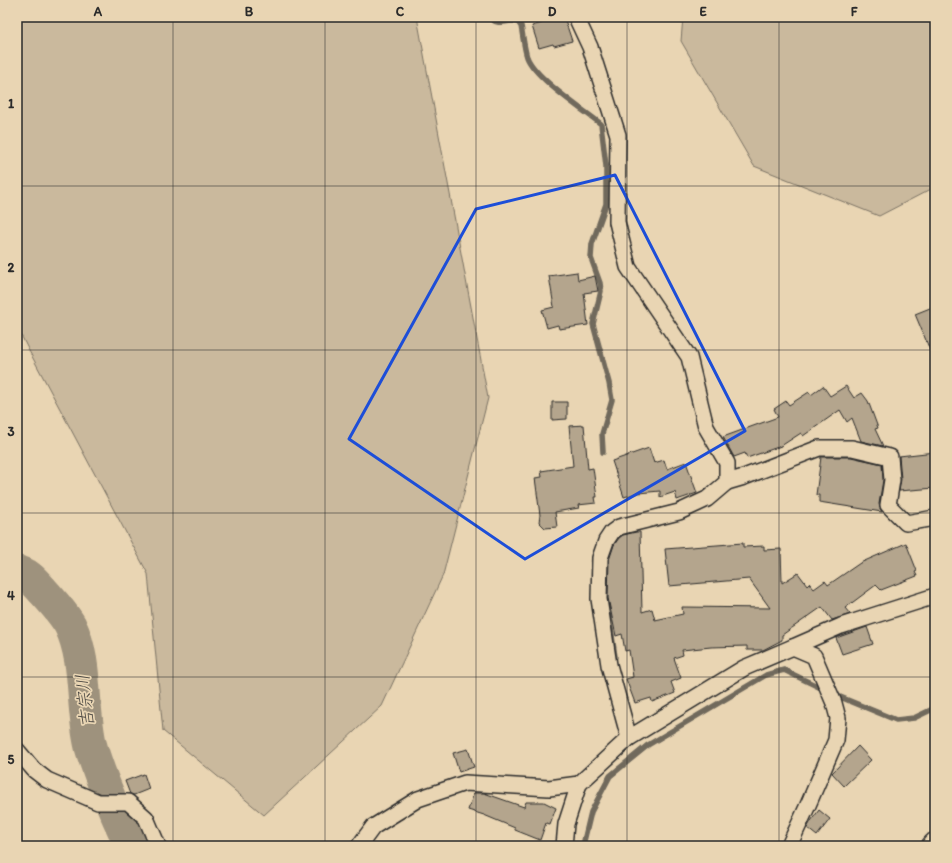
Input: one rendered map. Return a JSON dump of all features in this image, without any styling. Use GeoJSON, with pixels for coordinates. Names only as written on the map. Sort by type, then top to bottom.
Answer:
{"type":"FeatureCollection","features":[{"type":"Feature","properties":{"kind":"street"},"geometry":{"type":"LineString","coordinates":[[576,17],[590,46],[618,135],[618,222],[628,267],[689,357],[706,427],[728,463],[727,482]]}},
{"type":"Feature","properties":{"kind":"street"},"geometry":{"type":"LineString","coordinates":[[629,738],[609,665],[599,600],[600,558],[606,541],[612,532],[619,527],[679,512],[707,499],[727,482],[744,477],[819,448],[852,448],[890,457],[892,480],[888,505],[906,522],[935,518]]}},
{"type":"Feature","properties":{"kind":"street"},"geometry":{"type":"LineString","coordinates":[[564,846],[566,824],[579,784],[629,738],[744,668],[841,626],[935,596]]}},
{"type":"Feature","properties":{"kind":"street"},"geometry":{"type":"LineString","coordinates":[[789,846],[836,740],[838,718],[834,703],[814,656],[793,647]]}},
{"type":"Feature","properties":{"kind":"street"},"geometry":{"type":"LineString","coordinates":[[17,750],[34,770],[47,780],[98,802],[128,802],[146,818],[158,846]]}},
{"type":"Feature","properties":{"kind":"street"},"geometry":{"type":"LineString","coordinates":[[359,846],[373,827],[418,799],[465,783],[550,788],[579,784]]}},
{"type":"Feature","properties":{"kind":"highlighted area"},"geometry":{"type":"Polygon","coordinates":[[[615,175],[745,431],[525,559],[349,439],[476,209],[615,175]]]}},
{"type":"Feature","properties":{"kind":"shaded area"},"geometry":{"type":"Polygon","coordinates":[[[17,17],[417,17],[488,398],[443,575],[382,706],[264,815],[163,731],[148,574],[17,327],[17,17]]]}},
{"type":"Feature","properties":{"kind":"shaded area"},"geometry":{"type":"Polygon","coordinates":[[[683,17],[935,17],[935,187],[879,216],[754,166],[681,41],[683,17]]]}},
{"type":"Feature","properties":{"kind":"building"},"geometry":{"type":"Polygon","coordinates":[[[540,17],[564,17],[572,41],[539,48],[532,26],[542,23],[540,17]]]}},
{"type":"Feature","properties":{"kind":"building"},"geometry":{"type":"Polygon","coordinates":[[[577,272],[578,280],[595,276],[598,291],[584,293],[588,325],[559,329],[558,325],[547,328],[542,310],[554,307],[549,276],[577,272]]]}},
{"type":"Feature","properties":{"kind":"building"},"geometry":{"type":"Polygon","coordinates":[[[935,306],[935,362],[915,314],[935,306]]]}},
{"type":"Feature","properties":{"kind":"building"},"geometry":{"type":"Polygon","coordinates":[[[823,386],[830,396],[846,386],[854,398],[862,393],[868,401],[878,428],[875,429],[883,446],[861,441],[852,418],[847,422],[840,410],[803,436],[801,433],[781,446],[747,458],[745,453],[734,457],[723,437],[778,417],[774,409],[786,401],[789,405],[809,392],[811,395],[823,386]]]}},
{"type":"Feature","properties":{"kind":"building"},"geometry":{"type":"Polygon","coordinates":[[[552,402],[567,402],[567,419],[552,420],[552,402]]]}},
{"type":"Feature","properties":{"kind":"building"},"geometry":{"type":"Polygon","coordinates":[[[584,425],[588,469],[593,468],[597,497],[595,497],[596,503],[578,505],[579,508],[555,512],[557,527],[545,528],[539,522],[540,515],[535,478],[542,477],[541,471],[573,466],[569,426],[584,425]]]}},
{"type":"Feature","properties":{"kind":"building"},"geometry":{"type":"Polygon","coordinates":[[[649,448],[654,463],[664,460],[667,469],[686,462],[697,493],[677,500],[675,492],[660,497],[660,491],[638,493],[624,497],[612,461],[649,448]]]}},
{"type":"Feature","properties":{"kind":"building"},"geometry":{"type":"Polygon","coordinates":[[[935,452],[935,488],[899,491],[901,479],[899,456],[935,452]]]}},
{"type":"Feature","properties":{"kind":"building"},"geometry":{"type":"Polygon","coordinates":[[[821,457],[851,457],[882,464],[883,480],[879,504],[882,512],[819,502],[819,495],[816,495],[821,457]]]}},
{"type":"Feature","properties":{"kind":"building"},"geometry":{"type":"Polygon","coordinates":[[[640,532],[642,612],[652,609],[655,620],[683,614],[682,607],[770,608],[749,579],[669,586],[665,549],[743,543],[743,547],[764,546],[764,550],[781,549],[782,583],[798,573],[807,585],[809,583],[814,589],[825,581],[828,585],[860,563],[906,543],[917,571],[915,572],[917,576],[881,590],[876,585],[845,608],[850,614],[832,620],[822,607],[782,635],[782,640],[763,650],[747,650],[747,646],[711,647],[682,650],[683,655],[674,658],[681,678],[671,682],[675,693],[652,702],[651,698],[635,703],[626,679],[633,677],[629,650],[625,651],[622,634],[616,636],[608,598],[609,560],[614,545],[623,535],[640,532]]]}},
{"type":"Feature","properties":{"kind":"building"},"geometry":{"type":"Polygon","coordinates":[[[867,627],[873,644],[842,654],[836,638],[867,627]]]}},
{"type":"Feature","properties":{"kind":"building"},"geometry":{"type":"Polygon","coordinates":[[[858,746],[871,760],[844,786],[832,773],[858,746]]]}},
{"type":"Feature","properties":{"kind":"building"},"geometry":{"type":"Polygon","coordinates":[[[468,749],[474,767],[459,772],[453,753],[468,749]]]}},
{"type":"Feature","properties":{"kind":"building"},"geometry":{"type":"Polygon","coordinates":[[[144,774],[149,789],[134,795],[130,794],[125,781],[144,774]]]}},
{"type":"Feature","properties":{"kind":"building"},"geometry":{"type":"Polygon","coordinates":[[[474,793],[484,793],[524,807],[526,802],[544,802],[556,808],[550,824],[546,823],[540,840],[484,815],[468,810],[474,793]]]}},
{"type":"Feature","properties":{"kind":"building"},"geometry":{"type":"Polygon","coordinates":[[[819,810],[830,819],[817,836],[807,828],[819,810]]]}},
{"type":"Feature","properties":{"kind":"waterway"},"geometry":{"type":"LineString","coordinates":[[489,17],[496,22],[518,22],[521,26],[527,57],[539,74],[571,102],[601,124],[606,166],[606,204],[592,244],[591,258],[600,283],[601,291],[593,324],[609,383],[612,400],[602,434],[603,452]]}},
{"type":"Feature","properties":{"kind":"waterway","name":"吉宗川"},"geometry":{"type":"LineString","coordinates":[[17,572],[25,574],[35,582],[58,608],[70,625],[76,639],[82,669],[86,716],[91,747],[114,810],[131,846]]}},
{"type":"Feature","properties":{"kind":"waterway"},"geometry":{"type":"LineString","coordinates":[[607,600],[615,657]]}},
{"type":"Feature","properties":{"kind":"waterway"},"geometry":{"type":"LineString","coordinates":[[585,846],[584,841],[591,812],[610,776],[648,745],[766,675],[784,670],[825,690]]}},
{"type":"Feature","properties":{"kind":"waterway"},"geometry":{"type":"LineString","coordinates":[[833,694],[896,720],[914,718],[935,708]]}}]}
